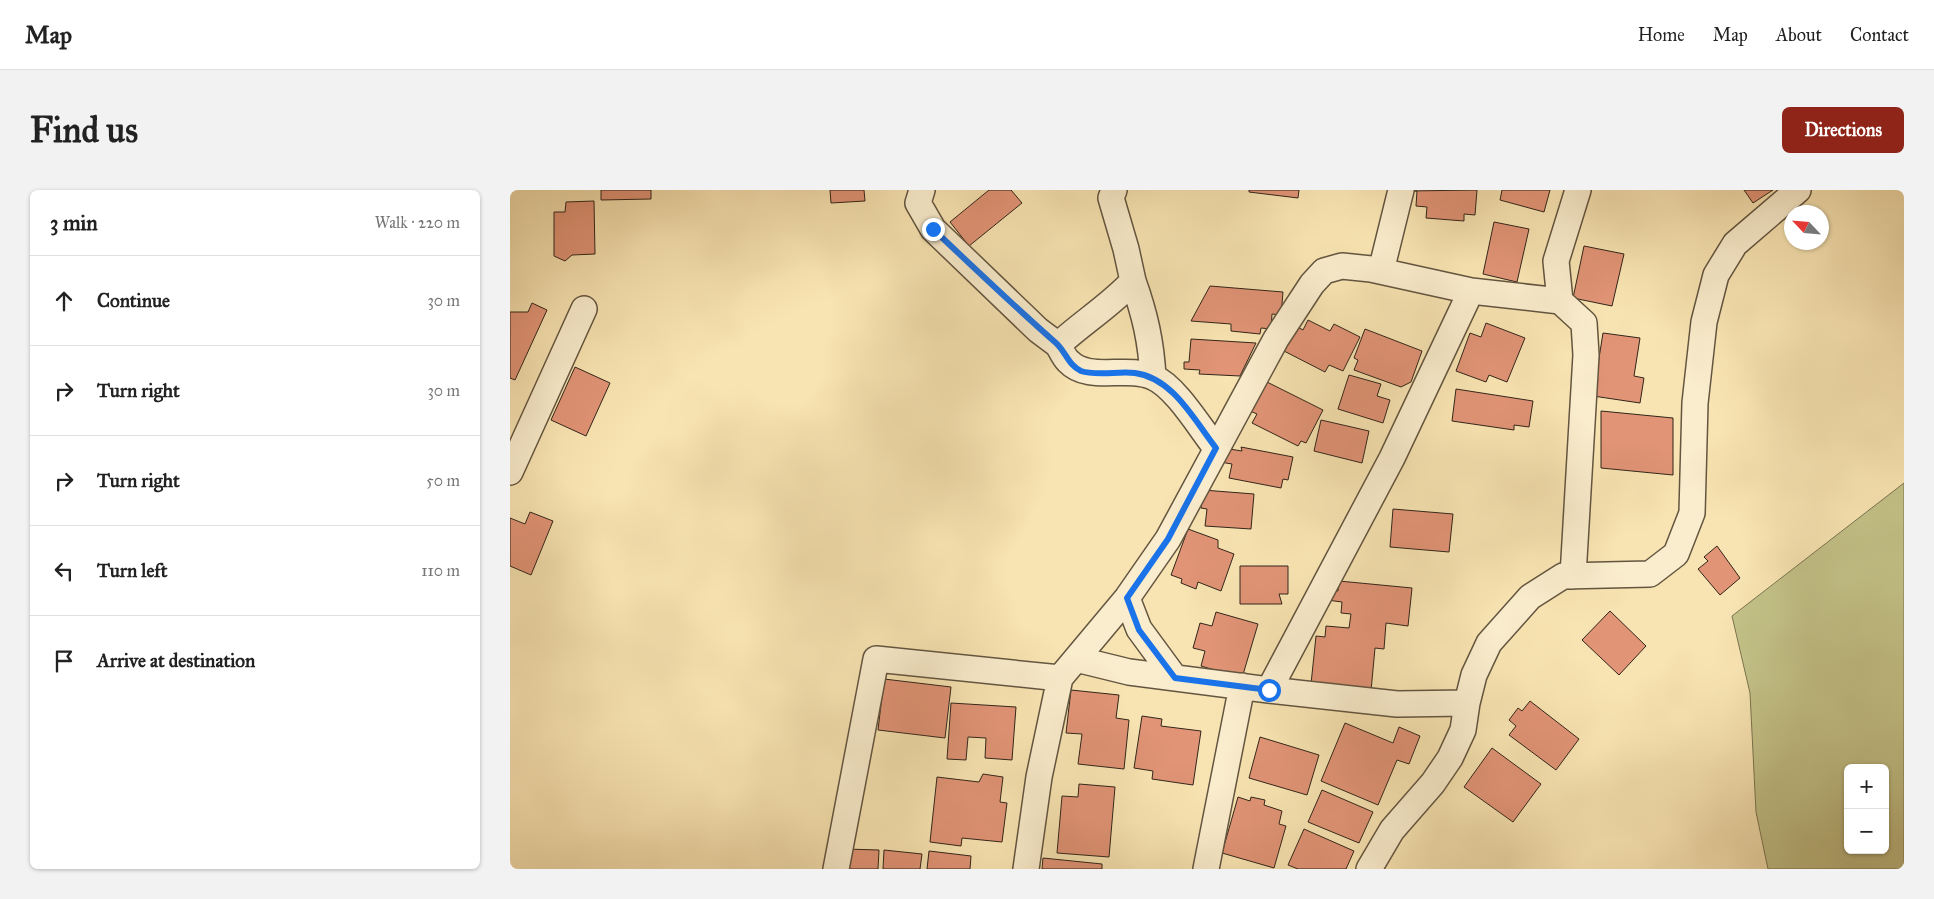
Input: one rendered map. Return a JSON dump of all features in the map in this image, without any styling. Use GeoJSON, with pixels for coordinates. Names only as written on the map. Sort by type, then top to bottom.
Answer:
{"type":"FeatureCollection","features":[{"type":"Feature","properties":{"kind":"street"},"geometry":{"type":"LineString","coordinates":[[922,190],[918,202],[933,229],[1038,330],[1058,345],[1067,361],[1082,371],[1134,373],[1152,377],[1168,387],[1216,448]]}},
{"type":"Feature","properties":{"kind":"street"},"geometry":{"type":"LineString","coordinates":[[1114,190],[1111,198],[1133,281],[1146,315],[1151,348],[1152,377]]}},
{"type":"Feature","properties":{"kind":"street"},"geometry":{"type":"LineString","coordinates":[[1381,271],[1401,190]]}},
{"type":"Feature","properties":{"kind":"street"},"geometry":{"type":"LineString","coordinates":[[1560,301],[1556,261],[1578,190]]}},
{"type":"Feature","properties":{"kind":"street"},"geometry":{"type":"LineString","coordinates":[[1370,869],[1392,830],[1433,783],[1450,758],[1463,730],[1474,675],[1490,643],[1530,597],[1563,576],[1650,574],[1676,554],[1692,513],[1694,403],[1704,322],[1716,276],[1734,244],[1798,190]]}},
{"type":"Feature","properties":{"kind":"street"},"geometry":{"type":"LineString","coordinates":[[1026,869],[1039,777],[1060,678],[1127,598],[1168,539],[1276,339],[1312,284],[1324,271],[1342,266],[1381,271],[1471,291],[1560,301],[1584,323],[1586,354],[1573,576]]}},
{"type":"Feature","properties":{"kind":"street"},"geometry":{"type":"LineString","coordinates":[[1058,345],[1077,328],[1116,299],[1133,281]]}},
{"type":"Feature","properties":{"kind":"street"},"geometry":{"type":"LineString","coordinates":[[1269,690],[1392,458],[1471,291]]}},
{"type":"Feature","properties":{"kind":"street"},"geometry":{"type":"LineString","coordinates":[[510,472],[584,309]]}},
{"type":"Feature","properties":{"kind":"street"},"geometry":{"type":"LineString","coordinates":[[1127,598],[1139,630],[1175,678]]}},
{"type":"Feature","properties":{"kind":"street"},"geometry":{"type":"LineString","coordinates":[[836,869],[876,659],[1060,678]]}},
{"type":"Feature","properties":{"kind":"street"},"geometry":{"type":"LineString","coordinates":[[1076,659],[1129,672],[1269,690],[1397,704],[1467,703]]}},
{"type":"Feature","properties":{"kind":"street"},"geometry":{"type":"LineString","coordinates":[[1206,869],[1242,686]]}},
{"type":"Feature","properties":{"kind":"shaded area"},"geometry":{"type":"Polygon","coordinates":[[[1904,483],[1904,869],[1768,869],[1756,812],[1750,693],[1732,616],[1904,483]]]}},
{"type":"Feature","properties":{"kind":"building"},"geometry":{"type":"Polygon","coordinates":[[[601,190],[651,190],[651,199],[601,200],[601,190]]]}},
{"type":"Feature","properties":{"kind":"building"},"geometry":{"type":"Polygon","coordinates":[[[830,190],[864,190],[865,201],[831,203],[830,190]]]}},
{"type":"Feature","properties":{"kind":"building"},"geometry":{"type":"Polygon","coordinates":[[[989,190],[1011,190],[1022,203],[969,246],[950,222],[989,190]]]}},
{"type":"Feature","properties":{"kind":"building"},"geometry":{"type":"Polygon","coordinates":[[[1249,190],[1299,190],[1298,198],[1249,192],[1249,190]]]}},
{"type":"Feature","properties":{"kind":"building"},"geometry":{"type":"Polygon","coordinates":[[[1477,190],[1475,215],[1464,214],[1464,221],[1426,218],[1427,207],[1416,206],[1417,191],[1408,191],[1477,190]]]}},
{"type":"Feature","properties":{"kind":"building"},"geometry":{"type":"Polygon","coordinates":[[[1502,190],[1550,190],[1544,212],[1500,200],[1502,190]]]}},
{"type":"Feature","properties":{"kind":"building"},"geometry":{"type":"Polygon","coordinates":[[[1744,190],[1773,190],[1753,203],[1744,190]]]}},
{"type":"Feature","properties":{"kind":"building"},"geometry":{"type":"Polygon","coordinates":[[[594,201],[595,254],[572,255],[565,261],[554,256],[554,212],[565,212],[566,202],[594,201]]]}},
{"type":"Feature","properties":{"kind":"building"},"geometry":{"type":"Polygon","coordinates":[[[1494,222],[1529,229],[1517,282],[1483,274],[1494,222]]]}},
{"type":"Feature","properties":{"kind":"building"},"geometry":{"type":"Polygon","coordinates":[[[1584,246],[1624,254],[1612,306],[1573,298],[1584,246]]]}},
{"type":"Feature","properties":{"kind":"building"},"geometry":{"type":"Polygon","coordinates":[[[1210,286],[1283,292],[1281,315],[1272,314],[1271,329],[1261,328],[1260,334],[1231,331],[1231,324],[1191,321],[1210,286]]]}},
{"type":"Feature","properties":{"kind":"building"},"geometry":{"type":"Polygon","coordinates":[[[532,303],[547,310],[515,380],[510,378],[510,312],[528,312],[532,303]]]}},
{"type":"Feature","properties":{"kind":"building"},"geometry":{"type":"Polygon","coordinates":[[[1308,320],[1330,331],[1334,324],[1360,337],[1343,371],[1329,365],[1325,372],[1284,351],[1296,326],[1303,330],[1308,320]]]}},
{"type":"Feature","properties":{"kind":"building"},"geometry":{"type":"Polygon","coordinates":[[[1486,323],[1525,338],[1507,382],[1489,375],[1486,382],[1456,371],[1470,333],[1481,337],[1486,323]]]}},
{"type":"Feature","properties":{"kind":"building"},"geometry":{"type":"Polygon","coordinates":[[[1365,329],[1422,351],[1411,382],[1401,387],[1354,370],[1358,360],[1354,358],[1365,329]]]}},
{"type":"Feature","properties":{"kind":"building"},"geometry":{"type":"Polygon","coordinates":[[[1603,333],[1640,338],[1634,376],[1644,378],[1640,403],[1593,396],[1603,333]]]}},
{"type":"Feature","properties":{"kind":"building"},"geometry":{"type":"Polygon","coordinates":[[[1191,339],[1256,343],[1240,376],[1199,374],[1200,370],[1184,369],[1184,362],[1189,362],[1191,339]]]}},
{"type":"Feature","properties":{"kind":"building"},"geometry":{"type":"Polygon","coordinates":[[[575,367],[610,383],[586,436],[551,420],[575,367]]]}},
{"type":"Feature","properties":{"kind":"building"},"geometry":{"type":"Polygon","coordinates":[[[1349,375],[1381,384],[1377,396],[1390,400],[1383,423],[1338,409],[1349,375]]]}},
{"type":"Feature","properties":{"kind":"building"},"geometry":{"type":"Polygon","coordinates":[[[1265,381],[1323,410],[1306,443],[1301,441],[1298,446],[1252,423],[1257,414],[1250,411],[1265,381]]]}},
{"type":"Feature","properties":{"kind":"building"},"geometry":{"type":"Polygon","coordinates":[[[1456,389],[1533,401],[1529,427],[1514,425],[1514,430],[1452,421],[1456,389]]]}},
{"type":"Feature","properties":{"kind":"building"},"geometry":{"type":"Polygon","coordinates":[[[1601,411],[1673,418],[1673,475],[1601,468],[1601,411]]]}},
{"type":"Feature","properties":{"kind":"building"},"geometry":{"type":"Polygon","coordinates":[[[1321,420],[1369,431],[1362,463],[1314,451],[1321,420]]]}},
{"type":"Feature","properties":{"kind":"building"},"geometry":{"type":"Polygon","coordinates":[[[1241,447],[1293,457],[1288,480],[1283,479],[1281,488],[1229,478],[1232,464],[1220,462],[1223,448],[1242,451],[1241,447]]]}},
{"type":"Feature","properties":{"kind":"building"},"geometry":{"type":"Polygon","coordinates":[[[1203,490],[1254,494],[1251,529],[1205,526],[1207,509],[1201,508],[1203,490]]]}},
{"type":"Feature","properties":{"kind":"building"},"geometry":{"type":"Polygon","coordinates":[[[1393,509],[1453,514],[1449,552],[1390,547],[1393,509]]]}},
{"type":"Feature","properties":{"kind":"building"},"geometry":{"type":"Polygon","coordinates":[[[530,512],[553,521],[531,575],[510,566],[510,518],[525,524],[530,512]]]}},
{"type":"Feature","properties":{"kind":"building"},"geometry":{"type":"Polygon","coordinates":[[[1188,529],[1218,540],[1218,548],[1234,554],[1221,591],[1198,582],[1196,589],[1181,583],[1182,579],[1171,575],[1188,529]]]}},
{"type":"Feature","properties":{"kind":"building"},"geometry":{"type":"Polygon","coordinates":[[[1717,546],[1740,578],[1720,595],[1698,569],[1708,561],[1704,557],[1717,546]]]}},
{"type":"Feature","properties":{"kind":"building"},"geometry":{"type":"Polygon","coordinates":[[[1240,566],[1288,566],[1288,594],[1279,594],[1282,604],[1240,604],[1240,566]]]}},
{"type":"Feature","properties":{"kind":"building"},"geometry":{"type":"Polygon","coordinates":[[[1339,581],[1412,588],[1408,626],[1386,623],[1384,649],[1375,648],[1371,691],[1311,684],[1316,636],[1325,637],[1326,626],[1349,628],[1351,614],[1341,613],[1342,602],[1327,600],[1328,590],[1338,591],[1339,581]]]}},
{"type":"Feature","properties":{"kind":"building"},"geometry":{"type":"Polygon","coordinates":[[[1610,611],[1646,646],[1619,675],[1582,640],[1610,611]]]}},
{"type":"Feature","properties":{"kind":"building"},"geometry":{"type":"Polygon","coordinates":[[[1216,612],[1258,624],[1242,678],[1201,666],[1205,651],[1193,648],[1200,623],[1212,626],[1216,612]]]}},
{"type":"Feature","properties":{"kind":"building"},"geometry":{"type":"Polygon","coordinates":[[[884,679],[951,687],[945,738],[878,730],[884,679]]]}},
{"type":"Feature","properties":{"kind":"building"},"geometry":{"type":"Polygon","coordinates":[[[1071,690],[1119,695],[1116,718],[1129,720],[1124,769],[1078,764],[1082,734],[1066,733],[1071,690]]]}},
{"type":"Feature","properties":{"kind":"building"},"geometry":{"type":"Polygon","coordinates":[[[1530,701],[1579,739],[1556,770],[1509,735],[1516,726],[1509,720],[1518,708],[1522,711],[1530,701]]]}},
{"type":"Feature","properties":{"kind":"building"},"geometry":{"type":"Polygon","coordinates":[[[951,703],[1016,707],[1012,760],[985,758],[986,738],[968,737],[966,760],[947,759],[951,703]]]}},
{"type":"Feature","properties":{"kind":"building"},"geometry":{"type":"Polygon","coordinates":[[[1142,716],[1162,719],[1161,726],[1201,731],[1193,785],[1152,779],[1153,771],[1134,768],[1142,716]]]}},
{"type":"Feature","properties":{"kind":"building"},"geometry":{"type":"Polygon","coordinates":[[[1345,723],[1393,743],[1399,727],[1420,736],[1409,764],[1397,760],[1378,805],[1321,781],[1345,723]]]}},
{"type":"Feature","properties":{"kind":"building"},"geometry":{"type":"Polygon","coordinates":[[[1260,737],[1319,755],[1307,795],[1249,778],[1260,737]]]}},
{"type":"Feature","properties":{"kind":"building"},"geometry":{"type":"Polygon","coordinates":[[[1492,748],[1541,784],[1513,822],[1464,787],[1492,748]]]}},
{"type":"Feature","properties":{"kind":"building"},"geometry":{"type":"Polygon","coordinates":[[[983,774],[1003,777],[1000,802],[1007,803],[1002,842],[962,838],[961,846],[930,842],[937,777],[979,782],[983,774]]]}},
{"type":"Feature","properties":{"kind":"building"},"geometry":{"type":"Polygon","coordinates":[[[1079,784],[1115,787],[1109,857],[1057,853],[1062,796],[1078,797],[1079,784]]]}},
{"type":"Feature","properties":{"kind":"building"},"geometry":{"type":"Polygon","coordinates":[[[1322,790],[1373,812],[1359,843],[1308,822],[1322,790]]]}},
{"type":"Feature","properties":{"kind":"building"},"geometry":{"type":"Polygon","coordinates":[[[1238,797],[1250,801],[1251,797],[1265,800],[1264,805],[1282,811],[1279,824],[1286,826],[1274,868],[1222,853],[1238,797]]]}},
{"type":"Feature","properties":{"kind":"building"},"geometry":{"type":"Polygon","coordinates":[[[1304,829],[1354,851],[1346,869],[1298,869],[1288,865],[1304,829]]]}},
{"type":"Feature","properties":{"kind":"building"},"geometry":{"type":"Polygon","coordinates":[[[845,849],[879,850],[878,869],[844,869],[845,849]]]}},
{"type":"Feature","properties":{"kind":"building"},"geometry":{"type":"Polygon","coordinates":[[[884,850],[922,854],[920,869],[883,869],[884,850]]]}},
{"type":"Feature","properties":{"kind":"building"},"geometry":{"type":"Polygon","coordinates":[[[929,851],[971,856],[970,869],[927,869],[929,851]]]}},
{"type":"Feature","properties":{"kind":"building"},"geometry":{"type":"Polygon","coordinates":[[[1043,858],[1102,864],[1102,869],[1042,869],[1043,858]]]}},
{"type":"Feature","properties":{"kind":"route"},"geometry":{"type":"LineString","coordinates":[[933,229],[1038,330],[1058,345],[1067,361],[1082,371],[1134,373],[1152,377],[1168,387],[1216,448],[1168,539],[1127,598],[1139,630],[1175,678],[1269,690]]}}]}
